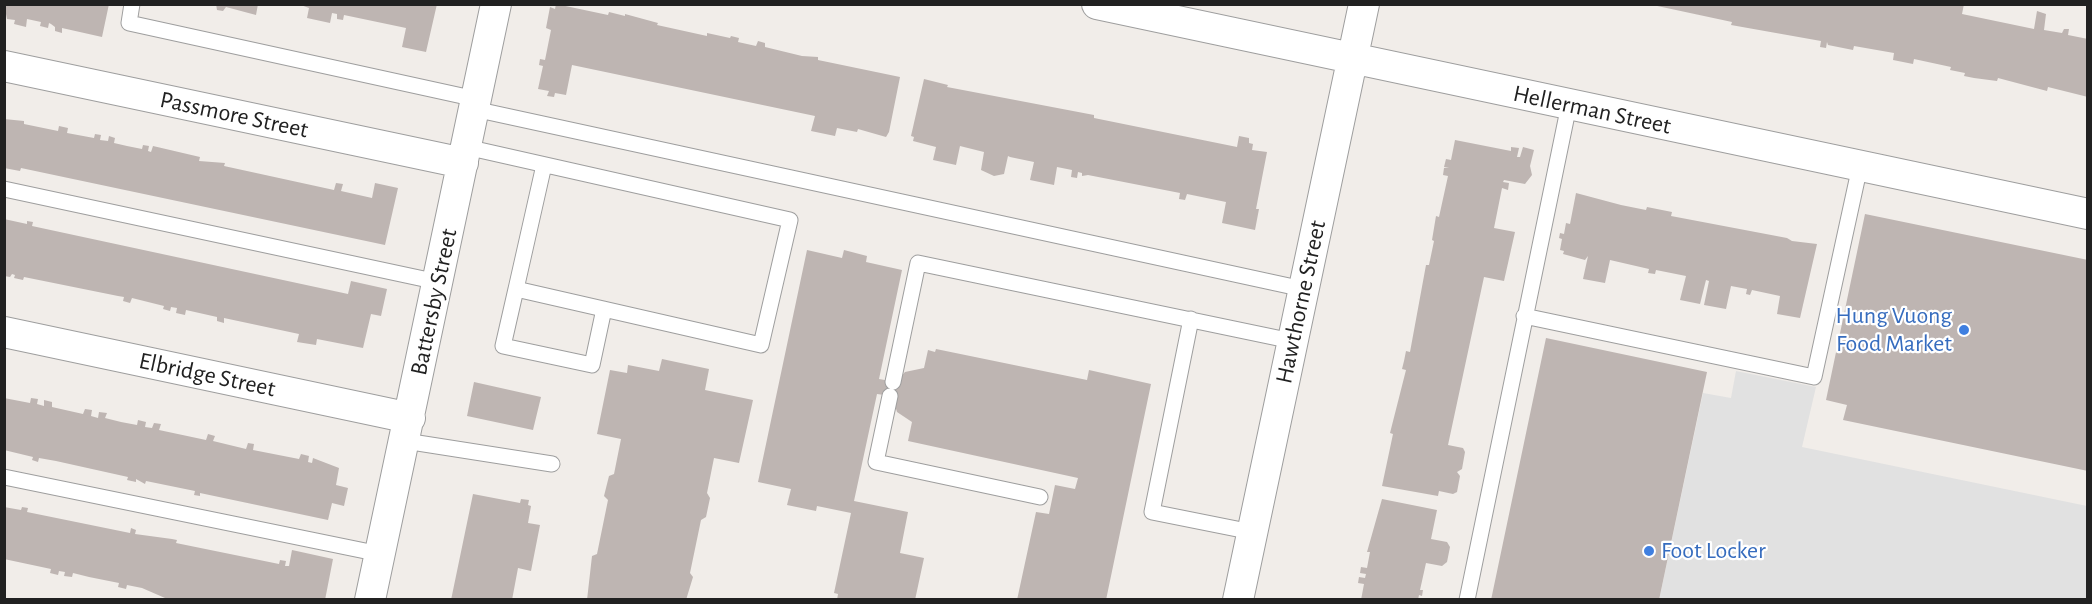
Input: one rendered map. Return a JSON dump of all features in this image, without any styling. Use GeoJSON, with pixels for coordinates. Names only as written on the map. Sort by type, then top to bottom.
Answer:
{"type":"FeatureCollection","features":[{"type":"Feature","properties":{"kind":"street","name":"Battersby Street"},"geometry":{"type":"LineString","coordinates":[[370,600],[408,430],[496,4]]}},
{"type":"Feature","properties":{"kind":"street","name":"Hellerman Street"},"geometry":{"type":"LineString","coordinates":[[1096,4],[2088,214]]}},
{"type":"Feature","properties":{"kind":"street","name":"Hawthorne Street"},"geometry":{"type":"LineString","coordinates":[[1238,600],[1364,4]]}},
{"type":"Feature","properties":{"kind":"street","name":"Passmore Street"},"geometry":{"type":"LineString","coordinates":[[4,66],[465,155]]}},
{"type":"Feature","properties":{"kind":"street","name":"Elbridge Street"},"geometry":{"type":"LineString","coordinates":[[4,332],[408,430]]}},
{"type":"Feature","properties":{"kind":"lane"},"geometry":{"type":"LineString","coordinates":[[132,4],[129,23],[475,104],[1303,289]]}},
{"type":"Feature","properties":{"kind":"lane"},"geometry":{"type":"LineString","coordinates":[[1467,600],[1569,105]]}},
{"type":"Feature","properties":{"kind":"lane"},"geometry":{"type":"LineString","coordinates":[[465,155],[544,165],[790,220],[761,345],[516,289]]}},
{"type":"Feature","properties":{"kind":"lane"},"geometry":{"type":"LineString","coordinates":[[544,165],[503,346],[592,365],[604,309]]}},
{"type":"Feature","properties":{"kind":"lane"},"geometry":{"type":"LineString","coordinates":[[1524,316],[1814,377],[1860,166]]}},
{"type":"Feature","properties":{"kind":"lane"},"geometry":{"type":"LineString","coordinates":[[4,189],[438,282]]}},
{"type":"Feature","properties":{"kind":"lane"},"geometry":{"type":"LineString","coordinates":[[1040,497],[876,462],[918,263],[1292,341]]}},
{"type":"Feature","properties":{"kind":"lane"},"geometry":{"type":"LineString","coordinates":[[1191,320],[1152,512],[1252,532]]}},
{"type":"Feature","properties":{"kind":"lane"},"geometry":{"type":"LineString","coordinates":[[408,430],[552,464]]}},
{"type":"Feature","properties":{"kind":"lane"},"geometry":{"type":"LineString","coordinates":[[4,477],[380,554]]}},
{"type":"Feature","properties":{"kind":"shaded area"},"geometry":{"type":"Polygon","coordinates":[[[1736,371],[1816,387],[1802,447],[2087,506],[2087,599],[1659,600],[1703,393],[1731,398],[1736,371]]]}},
{"type":"Feature","properties":{"kind":"building"},"geometry":{"type":"Polygon","coordinates":[[[4,4],[109,4],[102,37],[62,28],[62,33],[55,31],[55,27],[49,23],[48,28],[40,26],[41,22],[27,19],[26,27],[14,24],[15,20],[7,19],[4,4]]]}},
{"type":"Feature","properties":{"kind":"building"},"geometry":{"type":"Polygon","coordinates":[[[216,4],[258,4],[256,15],[226,7],[223,11],[217,10],[216,4]]]}},
{"type":"Feature","properties":{"kind":"building"},"geometry":{"type":"Polygon","coordinates":[[[298,4],[437,4],[426,52],[402,47],[406,28],[344,15],[343,20],[337,19],[337,14],[332,13],[330,23],[307,18],[309,8],[298,4]]]}},
{"type":"Feature","properties":{"kind":"building"},"geometry":{"type":"Polygon","coordinates":[[[556,4],[608,15],[609,12],[625,16],[625,14],[658,23],[657,25],[707,36],[707,33],[730,38],[731,36],[739,38],[738,42],[756,46],[758,41],[765,43],[765,47],[900,77],[889,132],[886,137],[858,129],[857,132],[837,128],[835,136],[811,131],[815,116],[572,65],[566,95],[555,93],[554,97],[547,96],[549,91],[538,89],[543,66],[539,65],[540,59],[545,60],[551,30],[546,28],[550,7],[555,9],[556,4]]]}},
{"type":"Feature","properties":{"kind":"building"},"geometry":{"type":"Polygon","coordinates":[[[1648,4],[1964,4],[1962,14],[2034,29],[2037,11],[2046,14],[2044,30],[2062,33],[2064,29],[2069,29],[2068,35],[2088,39],[2088,97],[2048,87],[2047,91],[1998,78],[1997,81],[1964,76],[1965,73],[1950,70],[1951,67],[1914,59],[1913,64],[1893,60],[1894,53],[1854,46],[1853,50],[1828,45],[1827,42],[1826,48],[1820,47],[1821,41],[1731,25],[1732,22],[1648,4]]]}},
{"type":"Feature","properties":{"kind":"building"},"geometry":{"type":"Polygon","coordinates":[[[924,79],[948,85],[947,87],[1094,115],[1094,118],[1237,147],[1239,136],[1249,138],[1249,143],[1253,144],[1252,150],[1267,152],[1256,209],[1259,209],[1255,230],[1222,223],[1226,202],[1187,194],[1185,200],[1179,199],[1180,193],[1088,175],[1082,176],[1082,173],[1078,172],[1077,178],[1071,177],[1072,170],[1057,167],[1054,185],[1030,180],[1034,162],[1008,156],[1004,174],[994,176],[981,170],[984,152],[960,146],[956,165],[933,160],[936,147],[913,141],[914,137],[911,136],[924,79]]]}},
{"type":"Feature","properties":{"kind":"building"},"geometry":{"type":"Polygon","coordinates":[[[4,119],[24,121],[24,124],[58,131],[59,126],[68,128],[67,133],[94,138],[95,134],[101,135],[100,140],[108,141],[109,136],[115,138],[114,143],[142,149],[143,145],[149,146],[148,151],[151,152],[153,146],[200,157],[199,161],[225,163],[224,166],[334,190],[336,183],[343,184],[341,191],[372,198],[375,183],[398,188],[385,245],[21,168],[20,171],[4,168],[4,119]]]}},
{"type":"Feature","properties":{"kind":"building"},"geometry":{"type":"Polygon","coordinates":[[[1455,140],[1511,151],[1511,147],[1519,148],[1517,157],[1520,157],[1523,147],[1534,150],[1530,166],[1532,175],[1525,184],[1504,180],[1503,182],[1509,183],[1508,190],[1502,188],[1494,228],[1515,232],[1504,281],[1484,277],[1448,445],[1463,448],[1465,452],[1462,469],[1457,472],[1460,476],[1457,492],[1453,494],[1439,491],[1438,496],[1382,486],[1393,434],[1390,433],[1406,370],[1402,369],[1406,351],[1410,352],[1426,265],[1429,265],[1434,241],[1432,240],[1436,216],[1439,217],[1448,176],[1443,175],[1444,168],[1449,168],[1444,167],[1446,159],[1451,160],[1455,140]]]}},
{"type":"Feature","properties":{"kind":"building"},"geometry":{"type":"Polygon","coordinates":[[[1576,193],[1646,210],[1647,207],[1672,212],[1671,216],[1817,244],[1800,318],[1777,314],[1780,296],[1752,290],[1750,295],[1746,294],[1747,289],[1731,286],[1726,309],[1704,305],[1709,281],[1706,280],[1700,304],[1680,300],[1686,276],[1656,270],[1655,274],[1648,273],[1649,269],[1610,260],[1605,283],[1583,279],[1588,256],[1585,260],[1563,254],[1564,251],[1560,250],[1562,239],[1559,238],[1560,233],[1564,234],[1566,223],[1570,224],[1576,193]]]}},
{"type":"Feature","properties":{"kind":"building","name":"Hung Vuong Food Market"},"geometry":{"type":"Polygon","coordinates":[[[1865,214],[2088,260],[2088,471],[1843,420],[1847,405],[1826,400],[1865,214]]]}},
{"type":"Feature","properties":{"kind":"building"},"geometry":{"type":"Polygon","coordinates":[[[4,219],[27,224],[27,221],[33,222],[32,226],[348,294],[351,281],[387,289],[381,316],[371,314],[363,348],[317,339],[316,345],[297,342],[299,334],[224,318],[224,323],[217,321],[217,317],[186,310],[185,315],[176,313],[177,308],[171,307],[170,311],[163,309],[164,306],[132,298],[130,303],[123,301],[124,297],[24,277],[23,280],[14,278],[15,275],[12,274],[10,277],[4,276],[4,219]]]}},
{"type":"Feature","properties":{"kind":"building"},"geometry":{"type":"Polygon","coordinates":[[[807,250],[842,258],[844,250],[867,256],[866,262],[902,270],[879,379],[896,382],[905,372],[924,368],[928,350],[935,352],[936,349],[1087,380],[1089,370],[1151,384],[1106,600],[1017,600],[1036,512],[1049,514],[1055,485],[1075,489],[1078,478],[908,441],[912,422],[897,412],[892,396],[877,394],[854,501],[908,512],[900,553],[924,558],[915,600],[837,600],[838,594],[834,593],[851,513],[817,506],[816,511],[787,505],[791,489],[758,482],[807,250]]]}},
{"type":"Feature","properties":{"kind":"building"},"geometry":{"type":"Polygon","coordinates":[[[1546,338],[1707,372],[1659,600],[1491,600],[1546,338]]]}},
{"type":"Feature","properties":{"kind":"building"},"geometry":{"type":"Polygon","coordinates":[[[662,359],[709,369],[705,390],[753,400],[739,463],[714,458],[707,493],[710,498],[706,517],[701,520],[690,573],[693,577],[686,600],[587,600],[592,556],[597,554],[608,500],[604,496],[609,476],[614,474],[621,439],[597,434],[610,370],[627,373],[628,365],[659,371],[662,359]]]}},
{"type":"Feature","properties":{"kind":"building"},"geometry":{"type":"Polygon","coordinates":[[[474,382],[541,397],[533,430],[467,416],[474,382]]]}},
{"type":"Feature","properties":{"kind":"building"},"geometry":{"type":"Polygon","coordinates":[[[4,398],[30,403],[31,398],[38,399],[37,404],[44,406],[44,400],[52,402],[52,407],[83,414],[85,409],[92,410],[91,416],[98,418],[99,412],[107,413],[105,418],[137,425],[138,420],[146,422],[145,427],[152,428],[154,423],[161,424],[159,430],[206,440],[208,434],[215,436],[213,441],[246,449],[248,443],[254,444],[253,450],[299,459],[301,454],[309,456],[308,462],[312,463],[313,458],[339,468],[336,485],[348,488],[344,506],[332,503],[328,520],[200,493],[200,496],[194,495],[195,491],[146,481],[145,484],[136,479],[136,482],[127,480],[128,477],[56,461],[39,458],[38,462],[32,460],[33,457],[4,450],[4,398]]]}},
{"type":"Feature","properties":{"kind":"building"},"geometry":{"type":"Polygon","coordinates":[[[473,494],[520,503],[521,499],[529,500],[528,505],[531,506],[528,523],[540,525],[531,571],[518,568],[512,600],[451,600],[473,494]]]}},
{"type":"Feature","properties":{"kind":"building"},"geometry":{"type":"Polygon","coordinates":[[[1382,499],[1437,510],[1431,539],[1447,542],[1450,547],[1447,562],[1442,566],[1426,563],[1420,590],[1423,590],[1422,596],[1419,595],[1418,600],[1361,600],[1364,584],[1358,583],[1359,577],[1365,578],[1366,574],[1360,573],[1361,567],[1367,568],[1370,552],[1367,552],[1382,499]]]}},
{"type":"Feature","properties":{"kind":"building"},"geometry":{"type":"Polygon","coordinates":[[[4,507],[21,510],[22,507],[28,508],[27,512],[130,533],[131,528],[136,530],[135,534],[177,540],[176,543],[279,564],[280,560],[286,561],[285,566],[289,566],[292,550],[333,559],[325,600],[165,598],[142,588],[127,585],[126,589],[118,587],[119,583],[73,573],[72,577],[64,576],[65,572],[59,571],[58,575],[50,573],[51,569],[4,559],[4,507]]]}},
{"type":"Feature","properties":{"kind":"place","name":"Hung Vuong Food Market"},"geometry":{"type":"Point","coordinates":[1964,330]}},
{"type":"Feature","properties":{"kind":"place","name":"Foot Locker"},"geometry":{"type":"Point","coordinates":[1649,551]}}]}
